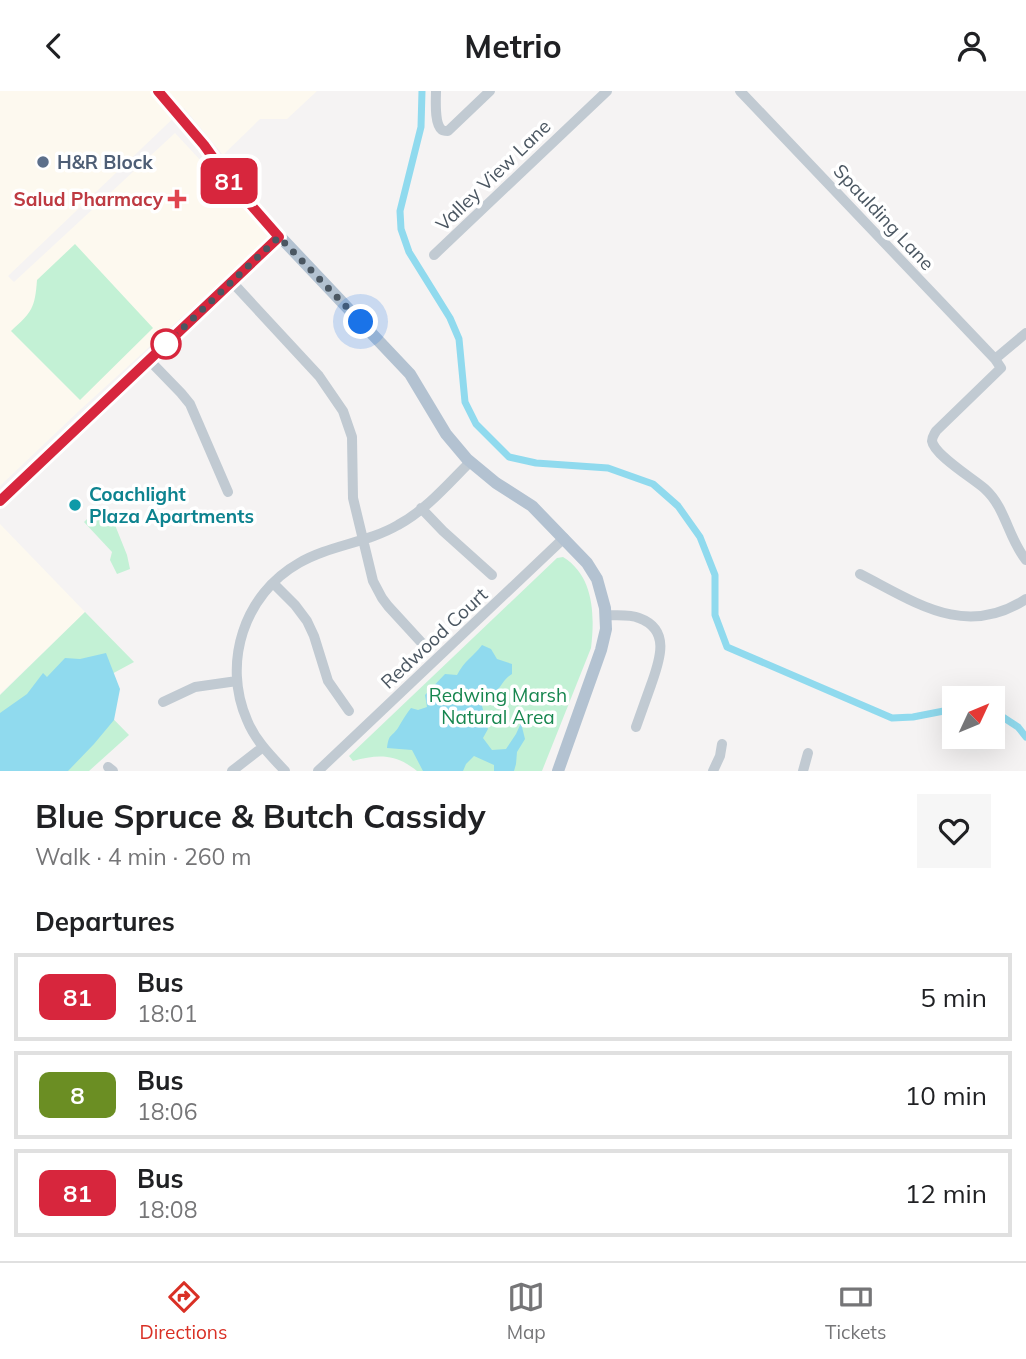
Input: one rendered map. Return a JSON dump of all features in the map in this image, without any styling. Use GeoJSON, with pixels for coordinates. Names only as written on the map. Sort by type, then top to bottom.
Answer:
{"type":"FeatureCollection","features":[{"type":"Feature","properties":{"kind":"main road"},"geometry":{"type":"LineString","coordinates":[[158,91],[245,199],[410,374],[446,434],[470,462],[532,506],[593,572],[602,593],[606,629],[558,771]]}},
{"type":"Feature","properties":{"kind":"street"},"geometry":{"type":"LineString","coordinates":[[436,91],[437,120],[445,132],[490,91]]}},
{"type":"Feature","properties":{"kind":"street","name":"Valley View Lane"},"geometry":{"type":"LineString","coordinates":[[434,255],[607,91]]}},
{"type":"Feature","properties":{"kind":"street","name":"Spaulding Lane"},"geometry":{"type":"LineString","coordinates":[[740,91],[997,368]]}},
{"type":"Feature","properties":{"kind":"street"},"geometry":{"type":"LineString","coordinates":[[0,501],[279,237]]}},
{"type":"Feature","properties":{"kind":"street"},"geometry":{"type":"LineString","coordinates":[[232,282],[319,376],[343,411],[352,437],[353,498],[373,581],[388,606],[421,642]]}},
{"type":"Feature","properties":{"kind":"street"},"geometry":{"type":"LineString","coordinates":[[1026,333],[997,368],[936,431],[932,441],[934,447],[954,467],[975,480],[990,494],[998,505],[1013,540],[1026,559]]}},
{"type":"Feature","properties":{"kind":"street"},"geometry":{"type":"LineString","coordinates":[[149,360],[190,404],[228,492]]}},
{"type":"Feature","properties":{"kind":"street"},"geometry":{"type":"LineString","coordinates":[[285,771],[263,747],[247,722],[242,707],[237,681],[237,657],[250,613],[260,598],[286,571],[309,557],[397,526],[421,508],[470,462]]}},
{"type":"Feature","properties":{"kind":"street"},"geometry":{"type":"LineString","coordinates":[[421,508],[492,575]]}},
{"type":"Feature","properties":{"kind":"street","name":"Redwood Court"},"geometry":{"type":"LineString","coordinates":[[318,771],[564,538]]}},
{"type":"Feature","properties":{"kind":"street"},"geometry":{"type":"LineString","coordinates":[[860,574],[926,608],[957,617],[994,614],[1026,599]]}},
{"type":"Feature","properties":{"kind":"street"},"geometry":{"type":"LineString","coordinates":[[273,583],[307,621],[328,681],[349,711]]}},
{"type":"Feature","properties":{"kind":"street"},"geometry":{"type":"LineString","coordinates":[[606,615],[640,619],[652,627],[659,638],[660,659],[636,727]]}},
{"type":"Feature","properties":{"kind":"street"},"geometry":{"type":"LineString","coordinates":[[163,702],[195,687],[237,681]]}},
{"type":"Feature","properties":{"kind":"street"},"geometry":{"type":"LineString","coordinates":[[713,771],[722,744]]}},
{"type":"Feature","properties":{"kind":"street"},"geometry":{"type":"LineString","coordinates":[[232,771],[263,747]]}},
{"type":"Feature","properties":{"kind":"street"},"geometry":{"type":"LineString","coordinates":[[803,771],[808,753]]}},
{"type":"Feature","properties":{"kind":"shaded area"},"geometry":{"type":"Polygon","coordinates":[[[0,91],[317,91],[287,119],[260,119],[223,155],[184,108],[8,276],[14,282],[175,133],[271,236],[0,486],[0,91]]]}},
{"type":"Feature","properties":{"kind":"shaded area"},"geometry":{"type":"Polygon","coordinates":[[[0,524],[85,612],[0,694],[0,524]]]}},
{"type":"Feature","properties":{"kind":"green space"},"geometry":{"type":"Polygon","coordinates":[[[75,244],[153,328],[80,400],[11,331],[31,309],[37,280],[75,244]]]}},
{"type":"Feature","properties":{"kind":"green space"},"geometry":{"type":"Polygon","coordinates":[[[100,506],[113,520],[127,555],[130,569],[117,574],[110,560],[112,552],[84,522],[100,506]]]}},
{"type":"Feature","properties":{"kind":"green space","name":"Redwing Marsh Natural Area"},"geometry":{"type":"Polygon","coordinates":[[[563,557],[573,565],[587,585],[593,623],[591,648],[542,771],[417,771],[402,761],[387,757],[353,761],[349,756],[557,558],[563,557]]]}},
{"type":"Feature","properties":{"kind":"green space"},"geometry":{"type":"Polygon","coordinates":[[[85,612],[134,662],[84,689],[129,735],[89,771],[0,771],[0,695],[85,612]]]}},
{"type":"Feature","properties":{"kind":"water"},"geometry":{"type":"Polygon","coordinates":[[[482,645],[491,649],[497,659],[512,664],[512,674],[495,692],[484,694],[481,702],[488,729],[483,738],[492,750],[506,749],[521,723],[525,739],[517,752],[514,771],[494,771],[494,765],[474,756],[463,771],[423,771],[412,750],[387,748],[390,738],[411,708],[418,710],[427,707],[425,695],[445,674],[457,675],[482,645]]]}},
{"type":"Feature","properties":{"kind":"water"},"geometry":{"type":"Polygon","coordinates":[[[106,653],[120,689],[114,720],[94,744],[68,771],[0,771],[0,713],[27,694],[43,673],[47,677],[65,658],[80,659],[106,653]]]}},
{"type":"Feature","properties":{"kind":"waterway"},"geometry":{"type":"LineString","coordinates":[[422,91],[421,127],[400,211],[401,229],[409,252],[450,318],[459,339],[465,402],[476,424],[509,457],[536,463],[608,468],[653,484],[678,506],[700,537],[715,575],[715,615],[727,647],[892,718],[942,711]]}},
{"type":"Feature","properties":{"kind":"waterway"},"geometry":{"type":"LineString","coordinates":[[1005,718],[1018,727],[1026,737]]}},
{"type":"Feature","properties":{"kind":"bus line","name":"81"},"geometry":{"type":"LineString","coordinates":[[0,501],[279,237],[229,180],[204,145],[158,91]]}},
{"type":"Feature","properties":{"kind":"place","name":"H&R Block"},"geometry":{"type":"Point","coordinates":[43,162]}},
{"type":"Feature","properties":{"kind":"place","name":"Salud Pharmacy"},"geometry":{"type":"Point","coordinates":[177,199]}},
{"type":"Feature","properties":{"kind":"place","name":"Coachlight Plaza Apartments"},"geometry":{"type":"Point","coordinates":[75,505]}},
{"type":"Feature","properties":{"kind":"route"},"geometry":{"type":"LineString","coordinates":[[166,344],[279,237],[361,322]]}}]}
